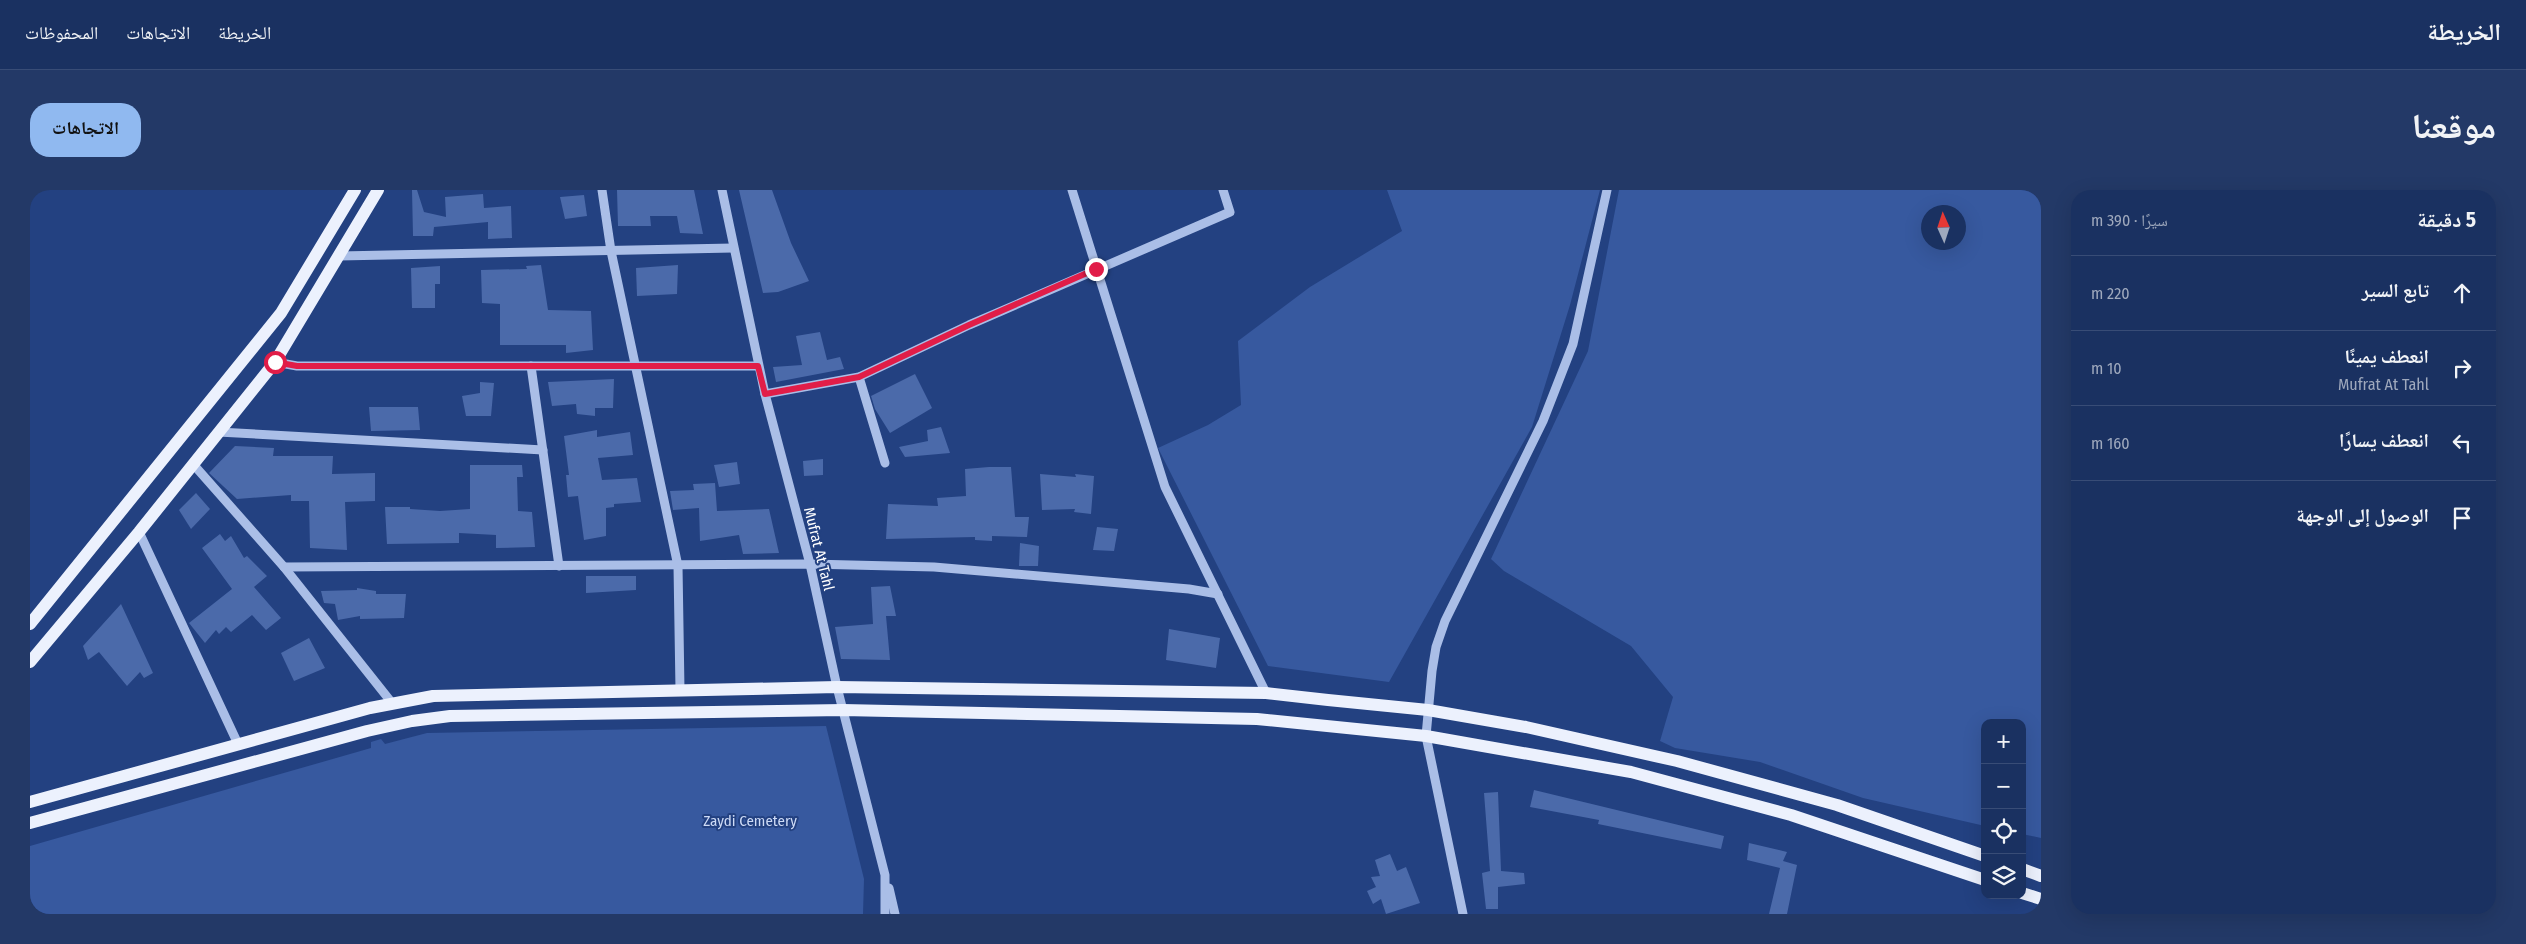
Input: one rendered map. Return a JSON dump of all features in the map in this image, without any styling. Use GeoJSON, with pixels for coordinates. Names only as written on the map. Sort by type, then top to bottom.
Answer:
{"type":"FeatureCollection","features":[{"type":"Feature","properties":{"kind":"main road"},"geometry":{"type":"LineString","coordinates":[[30,624],[281,313],[355,190]]}},
{"type":"Feature","properties":{"kind":"main road"},"geometry":{"type":"LineString","coordinates":[[30,662],[139,532],[275,362],[378,190]]}},
{"type":"Feature","properties":{"kind":"main road"},"geometry":{"type":"LineString","coordinates":[[30,802],[392,703],[450,695],[837,687],[1266,694],[1428,710],[1526,728],[1677,761],[1837,805],[1981,855]]}},
{"type":"Feature","properties":{"kind":"main road"},"geometry":{"type":"LineString","coordinates":[[30,823],[367,731],[430,718],[843,710],[1257,719],[1426,736],[1631,772],[1791,815],[1981,879]]}},
{"type":"Feature","properties":{"kind":"main road"},"geometry":{"type":"LineString","coordinates":[[2026,870],[2041,876]]}},
{"type":"Feature","properties":{"kind":"main road"},"geometry":{"type":"LineString","coordinates":[[2026,894],[2041,899]]}},
{"type":"Feature","properties":{"kind":"street"},"geometry":{"type":"LineString","coordinates":[[602,190],[612,251],[678,566],[680,690]]}},
{"type":"Feature","properties":{"kind":"street","name":"Mufrat At Tahl"},"geometry":{"type":"LineString","coordinates":[[722,190],[758,366],[810,564],[837,687],[885,875],[885,914]]}},
{"type":"Feature","properties":{"kind":"street"},"geometry":{"type":"LineString","coordinates":[[1072,190],[1165,487],[1266,694]]}},
{"type":"Feature","properties":{"kind":"street"},"geometry":{"type":"LineString","coordinates":[[765,394],[859,377],[969,325],[1230,212],[1223,190]]}},
{"type":"Feature","properties":{"kind":"street"},"geometry":{"type":"LineString","coordinates":[[1463,914],[1426,736],[1436,647],[1445,621],[1543,421],[1573,344],[1607,190]]}},
{"type":"Feature","properties":{"kind":"street"},"geometry":{"type":"LineString","coordinates":[[339,256],[733,248]]}},
{"type":"Feature","properties":{"kind":"street"},"geometry":{"type":"LineString","coordinates":[[275,362],[297,366],[758,366]]}},
{"type":"Feature","properties":{"kind":"street"},"geometry":{"type":"LineString","coordinates":[[531,366],[559,566]]}},
{"type":"Feature","properties":{"kind":"street"},"geometry":{"type":"LineString","coordinates":[[859,377],[885,463]]}},
{"type":"Feature","properties":{"kind":"street"},"geometry":{"type":"LineString","coordinates":[[218,432],[542,450]]}},
{"type":"Feature","properties":{"kind":"street"},"geometry":{"type":"LineString","coordinates":[[193,464],[284,566],[392,703]]}},
{"type":"Feature","properties":{"kind":"street"},"geometry":{"type":"LineString","coordinates":[[139,532],[238,744]]}},
{"type":"Feature","properties":{"kind":"street"},"geometry":{"type":"LineString","coordinates":[[284,566],[810,564],[934,567],[1189,589],[1218,594]]}},
{"type":"Feature","properties":{"kind":"street"},"geometry":{"type":"LineString","coordinates":[[885,875],[895,914]]}},
{"type":"Feature","properties":{"kind":"green space"},"geometry":{"type":"Polygon","coordinates":[[[1387,190],[1600,190],[1570,305],[1532,427],[1389,682],[1268,666],[1158,448],[1208,425],[1241,405],[1238,341],[1310,287],[1402,231],[1387,190]]]}},
{"type":"Feature","properties":{"kind":"green space"},"geometry":{"type":"Polygon","coordinates":[[[1619,190],[2041,190],[2041,838],[2026,835],[2026,719],[1981,719],[1981,825],[1863,798],[1760,762],[1675,748],[1660,741],[1673,697],[1631,646],[1504,571],[1491,559],[1588,351],[1619,190]]]}},
{"type":"Feature","properties":{"kind":"green space","name":"Zaydi Cemetery"},"geometry":{"type":"Polygon","coordinates":[[[826,726],[864,879],[863,914],[30,914],[30,846],[371,748],[371,742],[381,739],[385,744],[427,733],[826,726]]]}},
{"type":"Feature","properties":{"kind":"building"},"geometry":{"type":"Polygon","coordinates":[[[412,190],[417,190],[424,212],[446,217],[445,197],[483,194],[484,208],[511,206],[512,238],[488,239],[488,222],[434,227],[433,236],[413,236],[412,190]]]}},
{"type":"Feature","properties":{"kind":"building"},"geometry":{"type":"Polygon","coordinates":[[[617,190],[694,190],[703,234],[680,233],[677,216],[650,216],[651,226],[618,226],[617,190]]]}},
{"type":"Feature","properties":{"kind":"building"},"geometry":{"type":"Polygon","coordinates":[[[739,190],[772,190],[791,243],[809,281],[778,292],[763,293],[739,190]]]}},
{"type":"Feature","properties":{"kind":"building"},"geometry":{"type":"Polygon","coordinates":[[[584,195],[587,216],[565,219],[560,197],[584,195]]]}},
{"type":"Feature","properties":{"kind":"building"},"geometry":{"type":"Polygon","coordinates":[[[541,265],[548,310],[591,311],[593,350],[566,353],[566,345],[500,345],[500,304],[482,303],[481,270],[527,269],[526,266],[541,265]]]}},
{"type":"Feature","properties":{"kind":"building"},"geometry":{"type":"Polygon","coordinates":[[[678,265],[677,294],[637,296],[636,268],[678,265]]]}},
{"type":"Feature","properties":{"kind":"building"},"geometry":{"type":"Polygon","coordinates":[[[440,266],[440,284],[435,284],[435,308],[412,308],[411,268],[440,266]]]}},
{"type":"Feature","properties":{"kind":"building"},"geometry":{"type":"Polygon","coordinates":[[[820,332],[827,360],[840,357],[844,369],[776,382],[773,367],[802,365],[796,336],[820,332]]]}},
{"type":"Feature","properties":{"kind":"building"},"geometry":{"type":"Polygon","coordinates":[[[915,374],[932,408],[890,433],[875,409],[871,396],[915,374]]]}},
{"type":"Feature","properties":{"kind":"building"},"geometry":{"type":"Polygon","coordinates":[[[614,379],[613,408],[595,408],[595,416],[577,414],[576,404],[552,406],[548,382],[614,379]]]}},
{"type":"Feature","properties":{"kind":"building"},"geometry":{"type":"Polygon","coordinates":[[[480,382],[494,383],[491,416],[466,416],[462,396],[480,393],[480,382]]]}},
{"type":"Feature","properties":{"kind":"building"},"geometry":{"type":"Polygon","coordinates":[[[369,407],[418,407],[420,430],[371,431],[369,407]]]}},
{"type":"Feature","properties":{"kind":"building"},"geometry":{"type":"Polygon","coordinates":[[[941,427],[950,453],[905,457],[899,447],[928,441],[927,430],[941,427]]]}},
{"type":"Feature","properties":{"kind":"building"},"geometry":{"type":"Polygon","coordinates":[[[597,430],[597,437],[630,432],[633,455],[598,458],[602,480],[637,478],[641,502],[614,504],[614,507],[606,508],[606,536],[584,540],[578,496],[568,497],[566,475],[569,475],[564,436],[597,430]]]}},
{"type":"Feature","properties":{"kind":"building"},"geometry":{"type":"Polygon","coordinates":[[[235,446],[274,448],[273,456],[333,456],[332,474],[375,473],[375,501],[345,502],[347,550],[310,548],[309,501],[291,501],[291,495],[237,499],[209,473],[235,446]]]}},
{"type":"Feature","properties":{"kind":"building"},"geometry":{"type":"Polygon","coordinates":[[[823,459],[823,475],[804,476],[803,461],[823,459]]]}},
{"type":"Feature","properties":{"kind":"building"},"geometry":{"type":"Polygon","coordinates":[[[737,462],[740,484],[719,487],[714,465],[737,462]]]}},
{"type":"Feature","properties":{"kind":"building"},"geometry":{"type":"Polygon","coordinates":[[[470,465],[522,465],[523,477],[517,477],[518,511],[532,512],[535,547],[496,548],[496,535],[459,533],[459,543],[387,544],[385,507],[410,507],[410,509],[440,511],[470,509],[470,465]]]}},
{"type":"Feature","properties":{"kind":"building"},"geometry":{"type":"Polygon","coordinates":[[[1011,467],[1015,517],[1029,517],[1027,537],[992,536],[992,541],[975,540],[975,537],[886,539],[888,504],[938,506],[937,498],[966,496],[965,469],[1011,467]]]}},
{"type":"Feature","properties":{"kind":"building"},"geometry":{"type":"Polygon","coordinates":[[[1040,474],[1076,477],[1075,474],[1094,476],[1091,514],[1074,512],[1075,509],[1042,510],[1040,474]]]}},
{"type":"Feature","properties":{"kind":"building"},"geometry":{"type":"Polygon","coordinates":[[[715,483],[717,511],[769,509],[779,553],[743,554],[739,535],[700,541],[699,508],[673,510],[670,491],[694,490],[693,484],[715,483]]]}},
{"type":"Feature","properties":{"kind":"building"},"geometry":{"type":"Polygon","coordinates":[[[196,493],[210,509],[191,529],[179,510],[196,493]]]}},
{"type":"Feature","properties":{"kind":"building"},"geometry":{"type":"Polygon","coordinates":[[[1097,527],[1118,529],[1114,551],[1093,550],[1097,527]]]}},
{"type":"Feature","properties":{"kind":"building"},"geometry":{"type":"Polygon","coordinates":[[[220,534],[225,541],[231,536],[244,558],[247,556],[267,576],[254,587],[281,618],[266,630],[252,615],[231,632],[226,627],[219,634],[216,630],[205,643],[189,623],[232,589],[202,548],[220,534]]]}},
{"type":"Feature","properties":{"kind":"building"},"geometry":{"type":"Polygon","coordinates":[[[1020,543],[1039,546],[1038,566],[1019,566],[1020,543]]]}},
{"type":"Feature","properties":{"kind":"building"},"geometry":{"type":"Polygon","coordinates":[[[586,576],[636,576],[636,590],[586,593],[586,576]]]}},
{"type":"Feature","properties":{"kind":"building"},"geometry":{"type":"Polygon","coordinates":[[[890,586],[896,616],[886,616],[890,660],[841,659],[835,627],[873,624],[871,587],[890,586]]]}},
{"type":"Feature","properties":{"kind":"building"},"geometry":{"type":"Polygon","coordinates":[[[357,588],[376,591],[376,594],[406,594],[404,618],[360,619],[360,616],[338,620],[335,604],[324,603],[321,591],[357,590],[357,588]]]}},
{"type":"Feature","properties":{"kind":"building"},"geometry":{"type":"Polygon","coordinates":[[[121,604],[153,673],[144,678],[140,672],[127,686],[99,652],[88,660],[83,646],[121,604]]]}},
{"type":"Feature","properties":{"kind":"building"},"geometry":{"type":"Polygon","coordinates":[[[1169,629],[1220,638],[1216,668],[1166,660],[1169,629]]]}},
{"type":"Feature","properties":{"kind":"building"},"geometry":{"type":"Polygon","coordinates":[[[309,638],[325,668],[294,681],[281,653],[309,638]]]}},
{"type":"Feature","properties":{"kind":"building"},"geometry":{"type":"Polygon","coordinates":[[[1534,790],[1724,836],[1721,849],[1598,824],[1599,820],[1530,807],[1534,790]]]}},
{"type":"Feature","properties":{"kind":"building"},"geometry":{"type":"Polygon","coordinates":[[[1498,792],[1501,871],[1524,873],[1525,884],[1498,887],[1498,909],[1486,909],[1482,873],[1490,871],[1484,793],[1498,792]]]}},
{"type":"Feature","properties":{"kind":"building"},"geometry":{"type":"Polygon","coordinates":[[[1749,843],[1787,852],[1783,861],[1797,865],[1787,914],[1769,914],[1780,868],[1747,860],[1749,843]]]}},
{"type":"Feature","properties":{"kind":"building"},"geometry":{"type":"Polygon","coordinates":[[[1390,854],[1397,871],[1406,867],[1420,903],[1386,914],[1381,899],[1373,904],[1367,891],[1376,887],[1371,877],[1380,876],[1375,860],[1390,854]]]}},
{"type":"Feature","properties":{"kind":"route"},"geometry":{"type":"LineString","coordinates":[[275,362],[297,366],[758,366],[765,394],[859,377],[969,325],[1096,269]]}}]}
